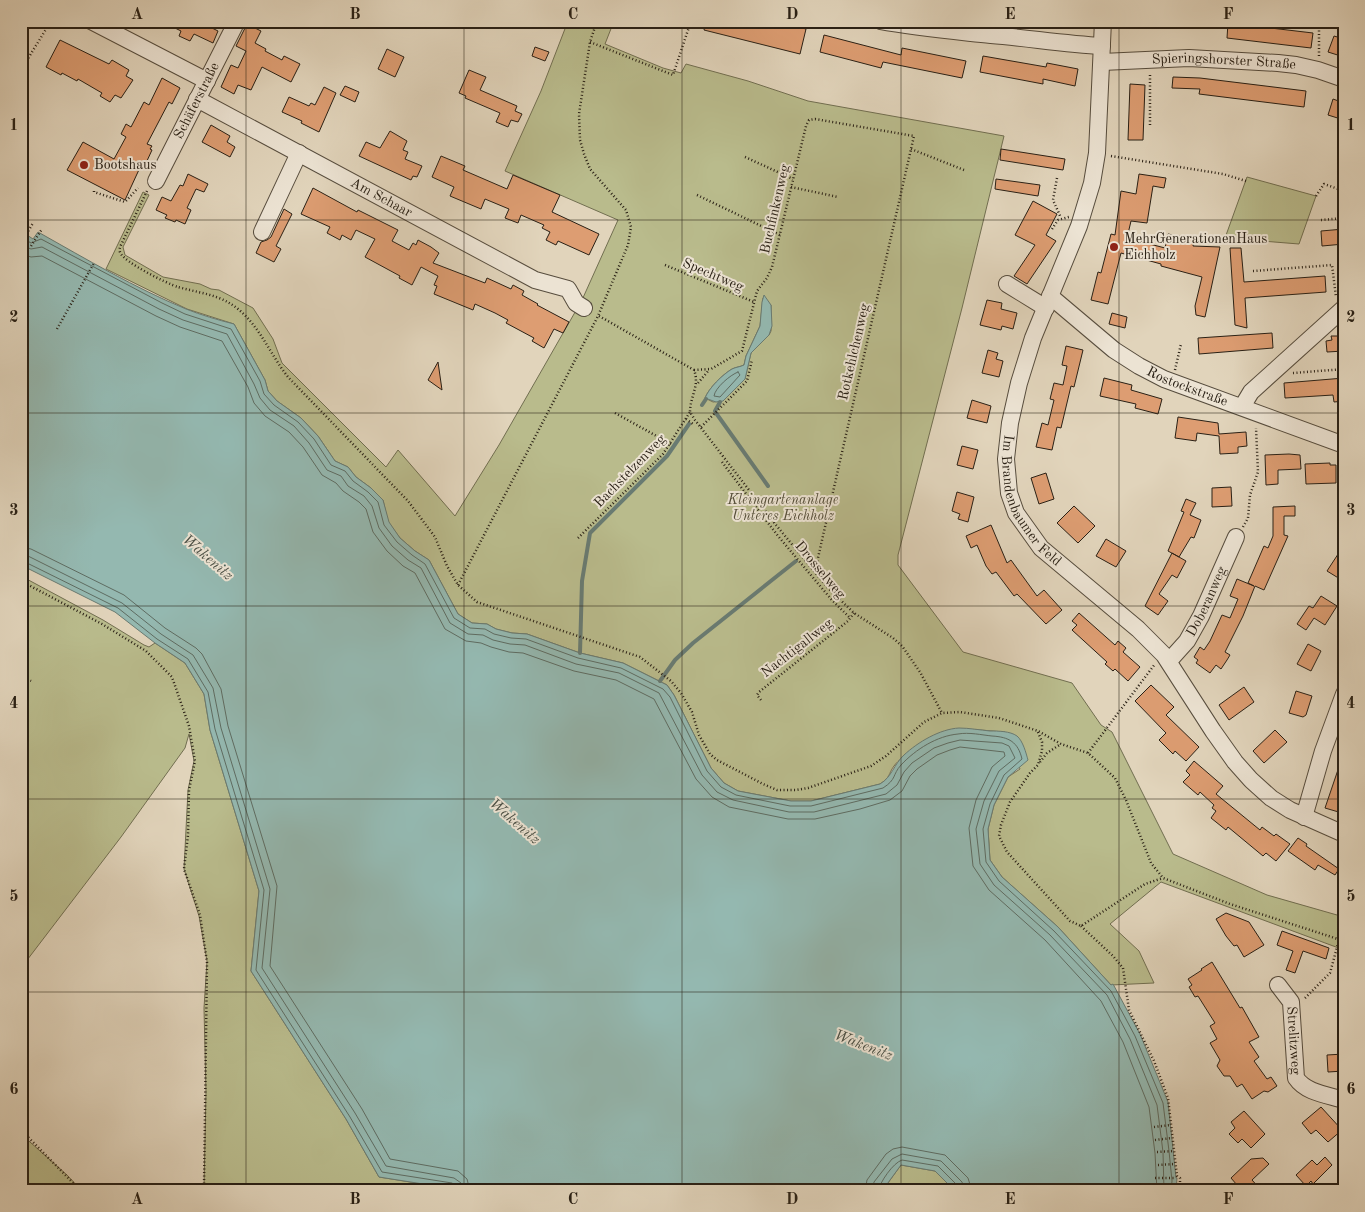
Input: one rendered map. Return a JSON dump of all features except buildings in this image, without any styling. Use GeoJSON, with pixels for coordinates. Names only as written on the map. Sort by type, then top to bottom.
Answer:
{"type":"FeatureCollection","features":[{"type":"Feature","properties":{"kind":"street"},"geometry":{"type":"LineString","coordinates":[[91,21],[207,81]]}},
{"type":"Feature","properties":{"kind":"street","name":"Schäferstraße"},"geometry":{"type":"LineString","coordinates":[[156,181],[237,21]]}},
{"type":"Feature","properties":{"kind":"street","name":"Spieringshorster Straße"},"geometry":{"type":"LineString","coordinates":[[880,21],[924,29],[1070,44],[1102,54],[1150,60],[1189,58],[1296,65],[1344,79]]}},
{"type":"Feature","properties":{"kind":"street","name":"Im Brandenbaumer Feld"},"geometry":{"type":"LineString","coordinates":[[1103,22],[1097,154],[1092,183],[1082,218],[1033,338],[1019,383],[1010,423],[1006,459],[1009,493],[1024,526],[1041,548],[1138,629],[1167,658],[1213,731],[1251,780],[1271,798],[1304,817],[1344,834]]}},
{"type":"Feature","properties":{"kind":"street","name":"Am Schaar"},"geometry":{"type":"LineString","coordinates":[[198,99],[535,280],[568,289],[576,303],[591,312]]}},
{"type":"Feature","properties":{"kind":"street"},"geometry":{"type":"LineString","coordinates":[[262,232],[299,153]]}},
{"type":"Feature","properties":{"kind":"street","name":"Rostockstraße"},"geometry":{"type":"LineString","coordinates":[[1007,284],[1048,302],[1139,366],[1182,386],[1344,445]]}},
{"type":"Feature","properties":{"kind":"street"},"geometry":{"type":"LineString","coordinates":[[1248,409],[1251,392],[1340,311]]}},
{"type":"Feature","properties":{"kind":"street","name":"Doberanweg"},"geometry":{"type":"LineString","coordinates":[[1167,658],[1187,641],[1236,537]]}},
{"type":"Feature","properties":{"kind":"street"},"geometry":{"type":"LineString","coordinates":[[1304,817],[1323,751],[1344,694]]}},
{"type":"Feature","properties":{"kind":"street","name":"Strelitzweg"},"geometry":{"type":"LineString","coordinates":[[1278,985],[1291,1002],[1296,1078],[1300,1084],[1307,1088],[1344,1100]]}},
{"type":"Feature","properties":{"kind":"path"},"geometry":{"type":"LineString","coordinates":[[21,70],[51,21]]}},
{"type":"Feature","properties":{"kind":"path"},"geometry":{"type":"LineString","coordinates":[[458,585],[591,312],[628,245],[632,227],[626,210],[590,169],[580,140],[579,114],[590,42],[597,21]]}},
{"type":"Feature","properties":{"kind":"path"},"geometry":{"type":"LineString","coordinates":[[590,42],[673,75],[691,21]]}},
{"type":"Feature","properties":{"kind":"path"},"geometry":{"type":"LineString","coordinates":[[1103,22],[1134,23],[1134,21]]}},
{"type":"Feature","properties":{"kind":"path"},"geometry":{"type":"LineString","coordinates":[[1318,70],[1319,21]]}},
{"type":"Feature","properties":{"kind":"path"},"geometry":{"type":"LineString","coordinates":[[1150,60],[1150,124]]}},
{"type":"Feature","properties":{"kind":"path","name":"Buchfinkenweg"},"geometry":{"type":"LineString","coordinates":[[697,384],[711,370],[742,351],[757,291],[770,273],[809,120],[815,119],[914,136]]}},
{"type":"Feature","properties":{"kind":"path","name":"Rotkehlchenweg"},"geometry":{"type":"LineString","coordinates":[[815,572],[914,136]]}},
{"type":"Feature","properties":{"kind":"path"},"geometry":{"type":"LineString","coordinates":[[910,149],[964,170]]}},
{"type":"Feature","properties":{"kind":"path"},"geometry":{"type":"LineString","coordinates":[[1097,154],[1223,174],[1246,181]]}},
{"type":"Feature","properties":{"kind":"path"},"geometry":{"type":"LineString","coordinates":[[745,156],[793,179]]}},
{"type":"Feature","properties":{"kind":"path"},"geometry":{"type":"LineString","coordinates":[[1057,178],[1053,200],[1061,218]]}},
{"type":"Feature","properties":{"kind":"path"},"geometry":{"type":"LineString","coordinates":[[156,181],[150,186],[121,245],[119,251],[121,255],[138,267],[166,282],[220,298],[249,318],[263,336],[275,360],[288,377],[408,500],[435,537],[447,566],[458,585],[465,592],[477,602],[640,657],[664,675],[681,693],[692,712],[699,735],[710,754],[717,760],[777,790],[796,790],[808,788],[871,766],[886,756],[924,722],[942,713],[960,712],[999,718],[1038,731],[1062,744],[1088,752],[1115,778],[1126,800],[1151,863],[1163,878],[1230,904],[1344,941]]}},
{"type":"Feature","properties":{"kind":"path"},"geometry":{"type":"LineString","coordinates":[[1316,196],[1324,184],[1344,191]]}},
{"type":"Feature","properties":{"kind":"path"},"geometry":{"type":"LineString","coordinates":[[791,187],[838,198]]}},
{"type":"Feature","properties":{"kind":"path"},"geometry":{"type":"LineString","coordinates":[[94,191],[125,202],[138,188]]}},
{"type":"Feature","properties":{"kind":"path"},"geometry":{"type":"LineString","coordinates":[[697,196],[780,235]]}},
{"type":"Feature","properties":{"kind":"path"},"geometry":{"type":"LineString","coordinates":[[1320,220],[1344,218]]}},
{"type":"Feature","properties":{"kind":"path"},"geometry":{"type":"LineString","coordinates":[[21,243],[33,223]]}},
{"type":"Feature","properties":{"kind":"path"},"geometry":{"type":"LineString","coordinates":[[31,246],[42,229]]}},
{"type":"Feature","properties":{"kind":"path"},"geometry":{"type":"LineString","coordinates":[[57,328],[94,263]]}},
{"type":"Feature","properties":{"kind":"path"},"geometry":{"type":"LineString","coordinates":[[1253,271],[1332,265],[1340,311]]}},
{"type":"Feature","properties":{"kind":"path","name":"Spechtweg"},"geometry":{"type":"LineString","coordinates":[[665,266],[754,302]]}},
{"type":"Feature","properties":{"kind":"path"},"geometry":{"type":"LineString","coordinates":[[591,312],[694,370],[711,370]]}},
{"type":"Feature","properties":{"kind":"path"},"geometry":{"type":"LineString","coordinates":[[1174,372],[1181,344]]}},
{"type":"Feature","properties":{"kind":"path"},"geometry":{"type":"LineString","coordinates":[[701,427],[747,381],[752,360]]}},
{"type":"Feature","properties":{"kind":"path"},"geometry":{"type":"LineString","coordinates":[[1277,368],[1281,374],[1344,368]]}},
{"type":"Feature","properties":{"kind":"path"},"geometry":{"type":"LineString","coordinates":[[694,370],[697,376],[697,384]]}},
{"type":"Feature","properties":{"kind":"path","name":"Bachstelzenweg"},"geometry":{"type":"LineString","coordinates":[[578,538],[656,462],[671,444],[690,412],[697,384]]}},
{"type":"Feature","properties":{"kind":"path"},"geometry":{"type":"LineString","coordinates":[[1236,537],[1248,518],[1250,495],[1258,472],[1248,409]]}},
{"type":"Feature","properties":{"kind":"path"},"geometry":{"type":"LineString","coordinates":[[690,412],[755,498],[838,600],[902,646],[920,672],[942,713]]}},
{"type":"Feature","properties":{"kind":"path"},"geometry":{"type":"LineString","coordinates":[[614,413],[671,444]]}},
{"type":"Feature","properties":{"kind":"path"},"geometry":{"type":"LineString","coordinates":[[686,419],[693,424]]}},
{"type":"Feature","properties":{"kind":"path","name":"Drosselweg"},"geometry":{"type":"LineString","coordinates":[[722,462],[751,501],[831,599],[850,618]]}},
{"type":"Feature","properties":{"kind":"path"},"geometry":{"type":"LineString","coordinates":[[751,501],[755,498]]}},
{"type":"Feature","properties":{"kind":"path"},"geometry":{"type":"LineString","coordinates":[[21,581],[102,624],[146,651],[172,677],[189,726],[195,761],[189,790],[188,835],[184,869],[200,915],[207,962],[204,1187],[206,1191]]}},
{"type":"Feature","properties":{"kind":"path","name":"Nachtigallweg"},"geometry":{"type":"LineString","coordinates":[[760,700],[757,694],[759,692],[854,613]]}},
{"type":"Feature","properties":{"kind":"path"},"geometry":{"type":"LineString","coordinates":[[1088,752],[1153,666],[1167,658]]}},
{"type":"Feature","properties":{"kind":"path"},"geometry":{"type":"LineString","coordinates":[[21,676],[31,681]]}},
{"type":"Feature","properties":{"kind":"path"},"geometry":{"type":"LineString","coordinates":[[1038,731],[1042,742],[1038,766]]}},
{"type":"Feature","properties":{"kind":"path"},"geometry":{"type":"LineString","coordinates":[[1062,744],[1047,753],[1038,766],[1030,773],[1010,802],[999,836],[1006,852],[1070,921],[1082,926],[1123,968],[1129,1010],[1168,1098],[1177,1176],[1180,1178],[1177,1191]]}},
{"type":"Feature","properties":{"kind":"path"},"geometry":{"type":"LineString","coordinates":[[1082,926],[1146,884],[1163,878]]}},
{"type":"Feature","properties":{"kind":"path"},"geometry":{"type":"LineString","coordinates":[[1304,999],[1330,973],[1339,940]]}},
{"type":"Feature","properties":{"kind":"path"},"geometry":{"type":"LineString","coordinates":[[1154,1127],[1171,1124]]}},
{"type":"Feature","properties":{"kind":"path"},"geometry":{"type":"LineString","coordinates":[[21,1130],[81,1191]]}},
{"type":"Feature","properties":{"kind":"path"},"geometry":{"type":"LineString","coordinates":[[1155,1140],[1172,1138]]}},
{"type":"Feature","properties":{"kind":"path"},"geometry":{"type":"LineString","coordinates":[[1157,1152],[1174,1151]]}},
{"type":"Feature","properties":{"kind":"path"},"geometry":{"type":"LineString","coordinates":[[1158,1165],[1175,1164]]}},
{"type":"Feature","properties":{"kind":"path"},"geometry":{"type":"LineString","coordinates":[[1155,1178],[1176,1178]]}},
{"type":"Feature","properties":{"kind":"path"},"geometry":{"type":"LineString","coordinates":[[1155,1185],[1175,1185]]}},
{"type":"Feature","properties":{"kind":"path"},"geometry":{"type":"LineString","coordinates":[[200,1191],[204,1187]]}},
{"type":"Feature","properties":{"kind":"green space","name":"Kleingartenanlage Unteres Eichholz"},"geometry":{"type":"Polygon","coordinates":[[[568,21],[614,21],[605,44],[663,68],[681,73],[686,64],[748,81],[808,101],[1004,136],[898,555],[898,565],[963,652],[1072,683],[1101,725],[1112,732],[1173,854],[1267,895],[1344,917],[1344,950],[1161,882],[1110,924],[1139,951],[1154,983],[1111,985],[1058,927],[1002,877],[990,860],[988,829],[994,805],[1008,777],[1020,769],[1005,732],[966,729],[946,732],[925,742],[900,760],[884,782],[811,801],[791,801],[738,791],[724,783],[711,768],[674,695],[667,685],[623,663],[580,653],[527,634],[496,629],[487,624],[472,623],[458,614],[429,560],[400,538],[388,522],[383,500],[356,477],[348,467],[335,461],[318,436],[301,418],[277,401],[268,391],[265,380],[234,324],[187,309],[106,269],[143,192],[149,195],[123,247],[125,255],[163,277],[200,284],[219,290],[253,308],[273,339],[282,363],[386,467],[398,450],[455,516],[499,445],[582,300],[618,220],[505,171],[541,91],[568,21]],[[763,298],[760,326],[746,356],[744,365],[732,369],[724,375],[705,398],[713,402],[722,401],[745,379],[751,353],[771,331],[771,305],[763,298]]]}},
{"type":"Feature","properties":{"kind":"green space"},"geometry":{"type":"Polygon","coordinates":[[[1247,177],[1316,196],[1299,244],[1225,238],[1247,177]]]}},
{"type":"Feature","properties":{"kind":"green space"},"geometry":{"type":"Polygon","coordinates":[[[21,576],[103,620],[144,645],[149,647],[155,643],[185,663],[204,694],[210,730],[259,891],[251,971],[346,1119],[379,1177],[467,1191],[206,1191],[204,1187],[206,1092],[204,1008],[207,961],[199,916],[184,869],[188,790],[194,761],[189,734],[185,748],[121,837],[21,968],[21,576]]]}},
{"type":"Feature","properties":{"kind":"green space"},"geometry":{"type":"Polygon","coordinates":[[[21,1134],[67,1175],[82,1191],[21,1191],[21,1134]]]}},
{"type":"Feature","properties":{"kind":"green space"},"geometry":{"type":"Polygon","coordinates":[[[901,1165],[935,1171],[955,1191],[882,1191],[901,1165]]]}},
{"type":"Feature","properties":{"kind":"water","name":"Wakenitz"},"geometry":{"type":"Polygon","coordinates":[[[21,231],[33,239],[38,232],[111,273],[167,301],[234,324],[265,380],[268,391],[277,401],[301,418],[318,436],[335,461],[348,467],[356,477],[383,500],[389,522],[400,538],[429,560],[458,614],[472,623],[487,624],[496,629],[512,633],[527,634],[580,653],[623,663],[667,685],[674,695],[711,768],[724,783],[738,791],[791,801],[811,801],[880,784],[910,750],[930,737],[944,731],[967,728],[1011,733],[1017,736],[1023,744],[1028,760],[1008,777],[994,805],[988,829],[990,860],[1002,877],[1058,927],[1111,985],[1113,984],[1140,1034],[1168,1102],[1177,1178],[1176,1191],[955,1191],[935,1171],[901,1165],[882,1191],[467,1191],[379,1177],[346,1119],[251,971],[259,891],[210,730],[204,694],[185,663],[155,643],[115,612],[21,565],[21,231]]]}},
{"type":"Feature","properties":{"kind":"water"},"geometry":{"type":"Polygon","coordinates":[[[764,295],[771,305],[772,326],[769,335],[751,353],[745,379],[723,401],[716,402],[705,398],[724,375],[732,369],[744,365],[746,356],[760,326],[764,295]]]}},
{"type":"Feature","properties":{"kind":"waterway"},"geometry":{"type":"LineString","coordinates":[[702,405],[706,399]]}},
{"type":"Feature","properties":{"kind":"waterway"},"geometry":{"type":"LineString","coordinates":[[715,411],[720,402]]}},
{"type":"Feature","properties":{"kind":"waterway"},"geometry":{"type":"LineString","coordinates":[[716,413],[768,486]]}},
{"type":"Feature","properties":{"kind":"waterway"},"geometry":{"type":"LineString","coordinates":[[580,653],[582,581],[590,533],[667,456],[689,424]]}},
{"type":"Feature","properties":{"kind":"waterway"},"geometry":{"type":"LineString","coordinates":[[660,681],[675,660],[693,643],[796,561]]}},
{"type":"Feature","properties":{"kind":"place","name":"Bootshaus"},"geometry":{"type":"Point","coordinates":[84,165]}},
{"type":"Feature","properties":{"kind":"place","name":"MehrGenerationenHaus Eichholz"},"geometry":{"type":"Point","coordinates":[1114,247]}}]}
